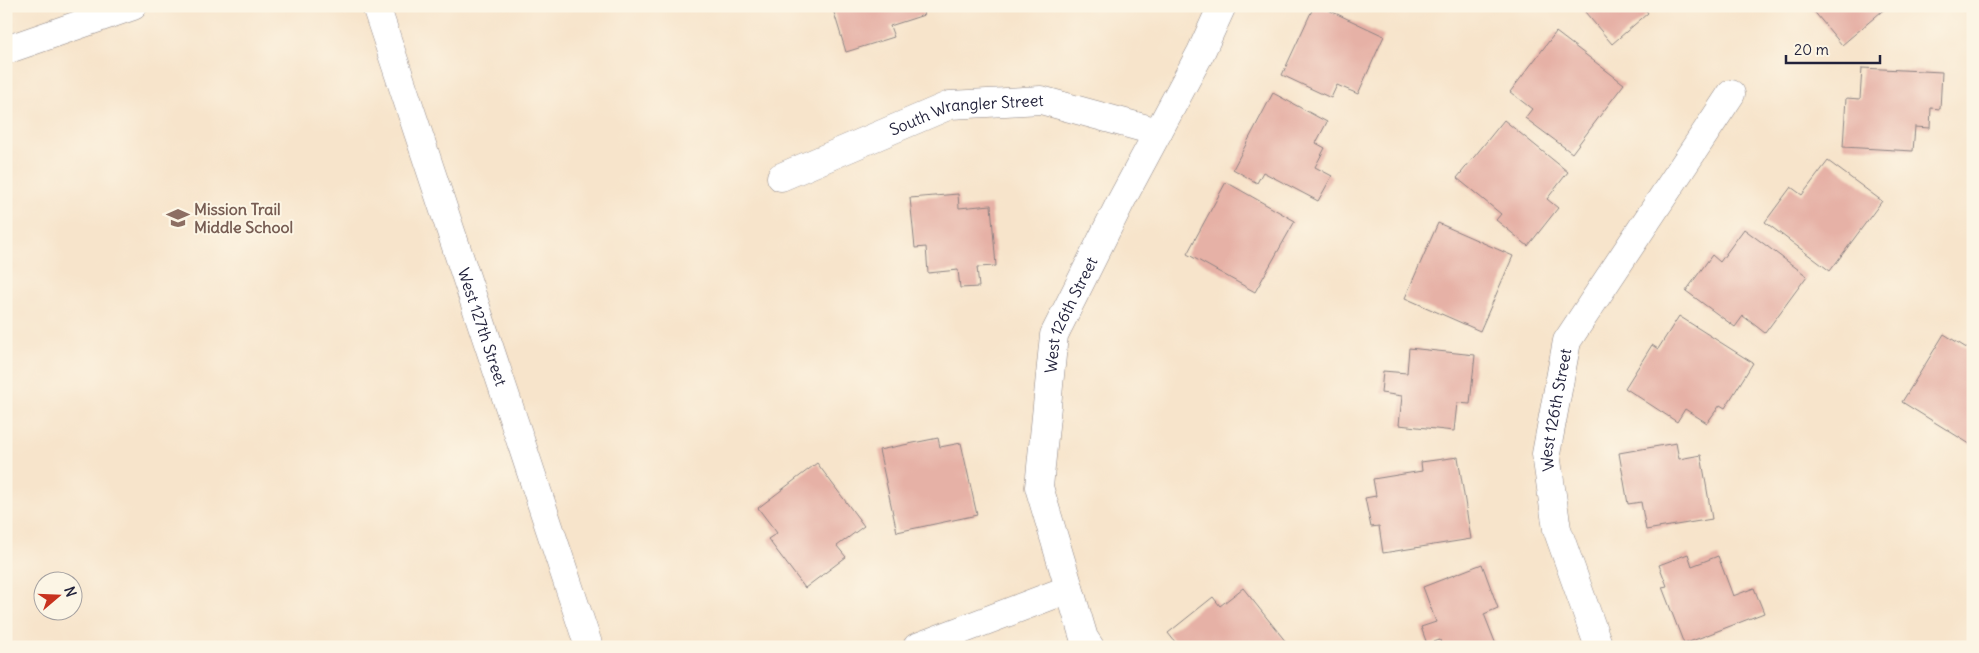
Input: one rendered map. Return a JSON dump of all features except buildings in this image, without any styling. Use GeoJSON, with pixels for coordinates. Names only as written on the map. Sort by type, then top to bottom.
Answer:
{"type":"FeatureCollection","features":[{"type":"Feature","properties":{"kind":"street"},"geometry":{"type":"LineString","coordinates":[[6,50],[133,6]]}},
{"type":"Feature","properties":{"kind":"street","name":"West 127th Street"},"geometry":{"type":"LineString","coordinates":[[376,6],[589,647]]}},
{"type":"Feature","properties":{"kind":"street","name":"West 126th Street"},"geometry":{"type":"LineString","coordinates":[[1090,647],[1084,638],[1039,487],[1054,335],[1120,203],[1202,52],[1222,6]]}},
{"type":"Feature","properties":{"kind":"street","name":"West 126th Street"},"geometry":{"type":"LineString","coordinates":[[1599,647],[1557,529],[1546,454],[1567,341],[1730,94]]}},
{"type":"Feature","properties":{"kind":"street","name":"South Wrangler Street"},"geometry":{"type":"LineString","coordinates":[[781,177],[950,105],[1041,100],[1158,132]]}},
{"type":"Feature","properties":{"kind":"street"},"geometry":{"type":"LineString","coordinates":[[917,647],[1069,589]]}},
{"type":"Feature","properties":{"kind":"place","name":"Mission Trail Middle School"},"geometry":{"type":"Point","coordinates":[178,218]}}]}
